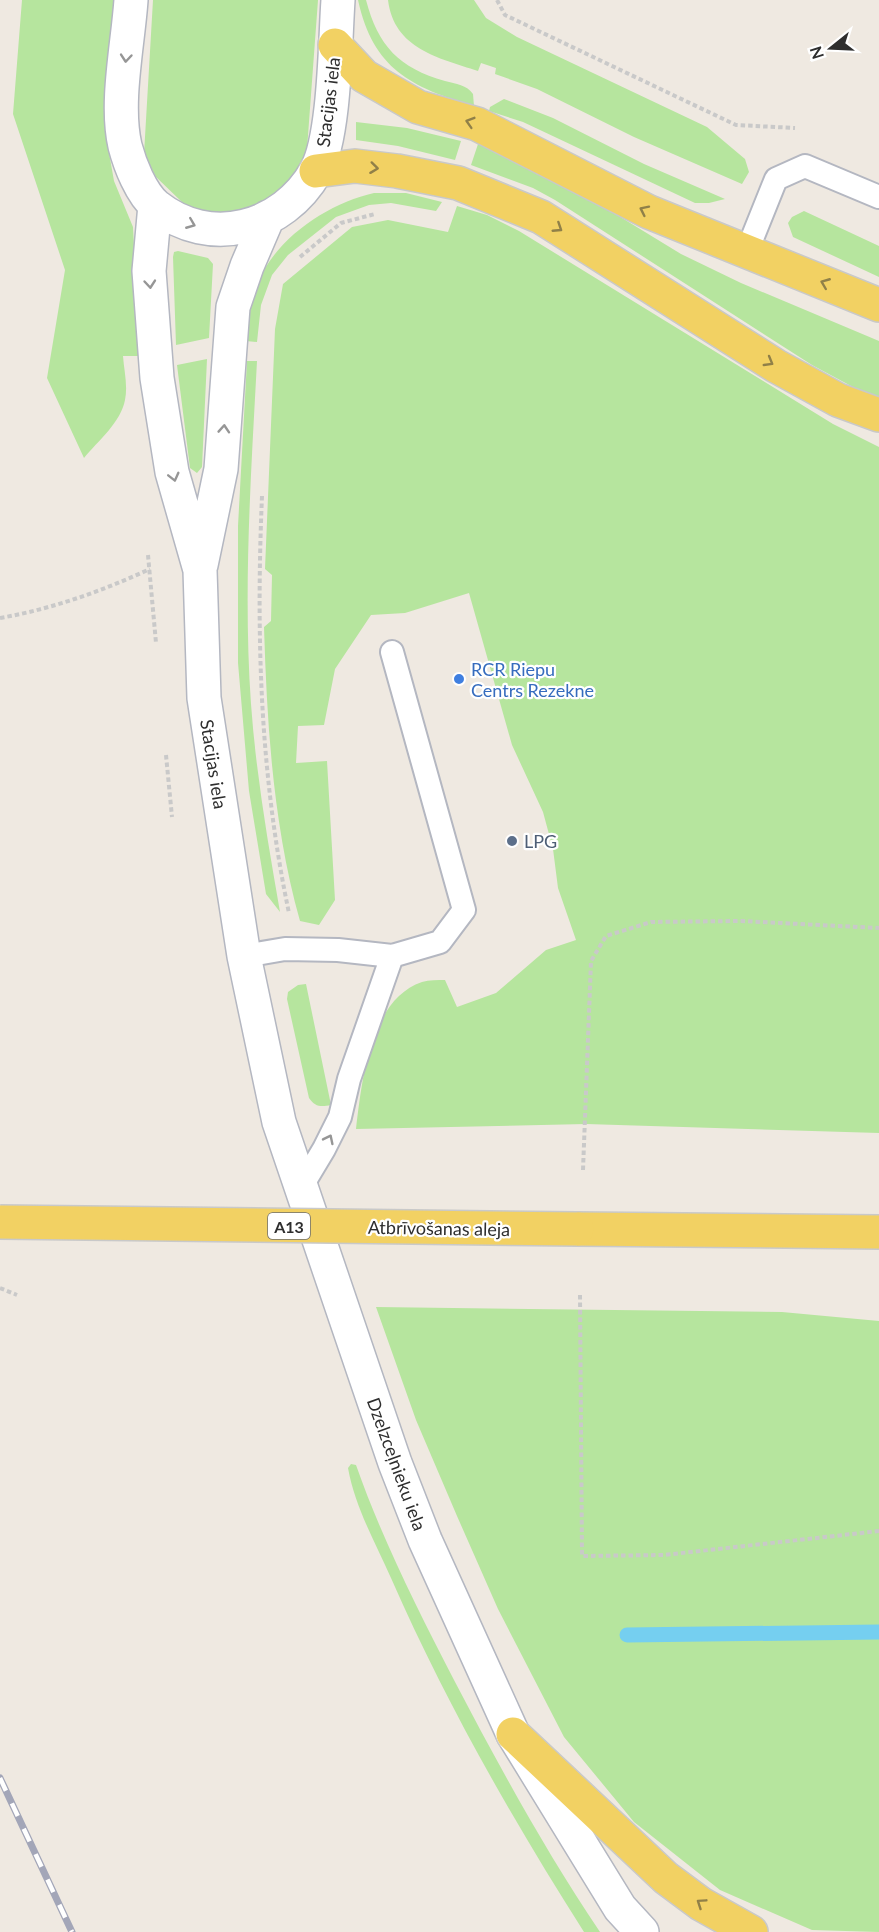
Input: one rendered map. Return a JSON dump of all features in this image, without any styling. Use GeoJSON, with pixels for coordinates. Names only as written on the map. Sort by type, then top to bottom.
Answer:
{"type":"FeatureCollection","features":[{"type":"Feature","properties":{"kind":"main road","name":"Stacijas iela"},"geometry":{"type":"LineString","coordinates":[[131,0],[122,111],[125,144],[135,174],[155,205],[194,227],[233,230],[268,217],[293,201],[316,171],[327,142],[338,0]]}},
{"type":"Feature","properties":{"kind":"main road"},"geometry":{"type":"LineString","coordinates":[[335,45],[364,76],[418,107],[477,124],[649,212],[879,305]]}},
{"type":"Feature","properties":{"kind":"main road"},"geometry":{"type":"LineString","coordinates":[[316,171],[355,166],[397,171],[458,183],[541,217],[776,366],[838,400],[879,415]]}},
{"type":"Feature","properties":{"kind":"main road","name":"Stacijas iela"},"geometry":{"type":"LineString","coordinates":[[155,205],[149,271],[158,378],[172,472],[200,570]]}},
{"type":"Feature","properties":{"kind":"main road","name":"Stacijas iela"},"geometry":{"type":"LineString","coordinates":[[244,956],[204,698],[200,570],[221,469],[233,308],[247,266],[268,217]]}},
{"type":"Feature","properties":{"kind":"main road","name":"Dzelzceļnieku iela"},"geometry":{"type":"LineString","coordinates":[[244,956],[279,1122],[403,1485],[425,1540],[513,1734],[620,1908],[642,1932]]}},
{"type":"Feature","properties":{"kind":"main road"},"geometry":{"type":"LineString","coordinates":[[824,1231],[879,1221]]}},
{"type":"Feature","properties":{"kind":"main road","name":"Atbrīvošanas aleja"},"geometry":{"type":"LineString","coordinates":[[0,1222],[879,1232]]}},
{"type":"Feature","properties":{"kind":"main road"},"geometry":{"type":"LineString","coordinates":[[824,1231],[879,1242]]}},
{"type":"Feature","properties":{"kind":"main road"},"geometry":{"type":"LineString","coordinates":[[513,1734],[666,1878],[701,1904],[752,1932]]}},
{"type":"Feature","properties":{"kind":"lane"},"geometry":{"type":"LineString","coordinates":[[747,251],[776,179],[805,166],[879,197]]}},
{"type":"Feature","properties":{"kind":"lane"},"geometry":{"type":"LineString","coordinates":[[244,956],[297,949],[392,956],[440,942],[464,910],[392,652]]}},
{"type":"Feature","properties":{"kind":"lane"},"geometry":{"type":"LineString","coordinates":[[300,1189],[340,1117],[349,1079],[392,956]]}},
{"type":"Feature","properties":{"kind":"path"},"geometry":{"type":"LineString","coordinates":[[497,0],[505,15],[736,125],[800,128],[802,168]]}},
{"type":"Feature","properties":{"kind":"path"},"geometry":{"type":"LineString","coordinates":[[292,262],[341,223],[377,213]]}},
{"type":"Feature","properties":{"kind":"path"},"geometry":{"type":"LineString","coordinates":[[262,484],[259,604],[265,764],[279,864],[297,949]]}},
{"type":"Feature","properties":{"kind":"path"},"geometry":{"type":"LineString","coordinates":[[0,618],[30,613],[116,584],[150,569]]}},
{"type":"Feature","properties":{"kind":"path"},"geometry":{"type":"LineString","coordinates":[[583,1170],[591,961],[606,936],[651,921],[741,921],[879,928]]}},
{"type":"Feature","properties":{"kind":"path"},"geometry":{"type":"LineString","coordinates":[[0,1288],[17,1294]]}},
{"type":"Feature","properties":{"kind":"path"},"geometry":{"type":"LineString","coordinates":[[580,1295],[582,1556],[664,1555],[879,1531]]}},
{"type":"Feature","properties":{"kind":"green space"},"geometry":{"type":"Polygon","coordinates":[[[22,0],[118,0],[108,147],[114,181],[133,227],[140,356],[123,356],[126,389],[123,408],[114,424],[84,458],[47,378],[65,270],[13,114],[22,0]]]}},
{"type":"Feature","properties":{"kind":"green space"},"geometry":{"type":"Polygon","coordinates":[[[153,0],[318,0],[307,149],[298,175],[272,201],[229,214],[196,210],[184,204],[156,177],[144,154],[153,0]]]}},
{"type":"Feature","properties":{"kind":"green space"},"geometry":{"type":"Polygon","coordinates":[[[358,0],[366,0],[377,30],[393,53],[403,62],[429,76],[468,89],[473,94],[474,106],[431,91],[398,72],[374,43],[365,24],[358,0]]]}},
{"type":"Feature","properties":{"kind":"green space"},"geometry":{"type":"Polygon","coordinates":[[[388,0],[474,0],[486,18],[517,37],[707,127],[745,159],[749,172],[742,184],[634,137],[537,89],[495,74],[496,68],[481,63],[478,71],[434,56],[409,41],[399,30],[392,17],[388,0]]]}},
{"type":"Feature","properties":{"kind":"green space"},"geometry":{"type":"Polygon","coordinates":[[[504,99],[553,118],[644,164],[725,199],[709,203],[695,203],[523,122],[489,111],[490,107],[504,99]]]}},
{"type":"Feature","properties":{"kind":"green space"},"geometry":{"type":"Polygon","coordinates":[[[356,122],[407,128],[461,141],[455,160],[398,146],[356,140],[356,122]]]}},
{"type":"Feature","properties":{"kind":"green space"},"geometry":{"type":"Polygon","coordinates":[[[478,144],[516,160],[586,196],[681,254],[741,283],[879,341],[879,401],[812,365],[555,200],[533,188],[471,165],[478,144]]]}},
{"type":"Feature","properties":{"kind":"green space"},"geometry":{"type":"Polygon","coordinates":[[[374,193],[406,193],[442,202],[436,211],[391,203],[369,205],[336,217],[288,255],[272,275],[261,305],[257,342],[246,341],[249,311],[255,289],[278,251],[306,224],[340,205],[374,193]]]}},
{"type":"Feature","properties":{"kind":"green space"},"geometry":{"type":"Polygon","coordinates":[[[457,206],[487,215],[519,231],[833,424],[879,447],[879,1133],[586,1124],[356,1129],[361,1089],[371,1045],[379,1024],[390,1006],[404,992],[422,982],[445,980],[457,1007],[496,993],[546,950],[576,940],[558,888],[553,849],[543,812],[512,745],[469,593],[405,613],[371,615],[335,669],[324,725],[298,726],[296,763],[327,761],[335,900],[319,925],[300,921],[283,848],[273,775],[264,627],[271,621],[272,575],[265,569],[275,329],[283,284],[352,227],[388,220],[448,232],[457,206]]]}},
{"type":"Feature","properties":{"kind":"green space"},"geometry":{"type":"Polygon","coordinates":[[[804,211],[879,246],[879,277],[793,237],[788,223],[792,217],[804,211]]]}},
{"type":"Feature","properties":{"kind":"green space"},"geometry":{"type":"Polygon","coordinates":[[[174,252],[208,258],[213,264],[209,338],[176,345],[173,257],[174,252]]]}},
{"type":"Feature","properties":{"kind":"green space"},"geometry":{"type":"Polygon","coordinates":[[[207,359],[202,467],[197,473],[190,468],[177,365],[207,359]]]}},
{"type":"Feature","properties":{"kind":"green space"},"geometry":{"type":"Polygon","coordinates":[[[247,361],[257,361],[248,575],[251,704],[259,782],[280,912],[266,894],[249,791],[238,663],[238,526],[247,361]]]}},
{"type":"Feature","properties":{"kind":"green space"},"geometry":{"type":"Polygon","coordinates":[[[306,984],[331,1105],[318,1106],[309,1098],[287,999],[288,992],[298,985],[306,984]]]}},
{"type":"Feature","properties":{"kind":"green space"},"geometry":{"type":"Polygon","coordinates":[[[376,1307],[782,1312],[879,1321],[879,1932],[812,1930],[720,1890],[634,1822],[564,1737],[498,1609],[457,1516],[416,1420],[376,1307]]]}},
{"type":"Feature","properties":{"kind":"green space"},"geometry":{"type":"Polygon","coordinates":[[[351,1464],[356,1465],[401,1574],[471,1712],[542,1840],[600,1932],[584,1932],[531,1846],[457,1714],[366,1524],[351,1482],[348,1468],[351,1464]]]}},
{"type":"Feature","properties":{"kind":"waterway"},"geometry":{"type":"LineString","coordinates":[[627,1635],[879,1632]]}},
{"type":"Feature","properties":{"kind":"railway"},"geometry":{"type":"LineString","coordinates":[[0,1778],[72,1932]]}},
{"type":"Feature","properties":{"kind":"place","name":"RCR Riepu Centrs Rezekne"},"geometry":{"type":"Point","coordinates":[459,679]}},
{"type":"Feature","properties":{"kind":"place","name":"LPG"},"geometry":{"type":"Point","coordinates":[512,841]}}]}
